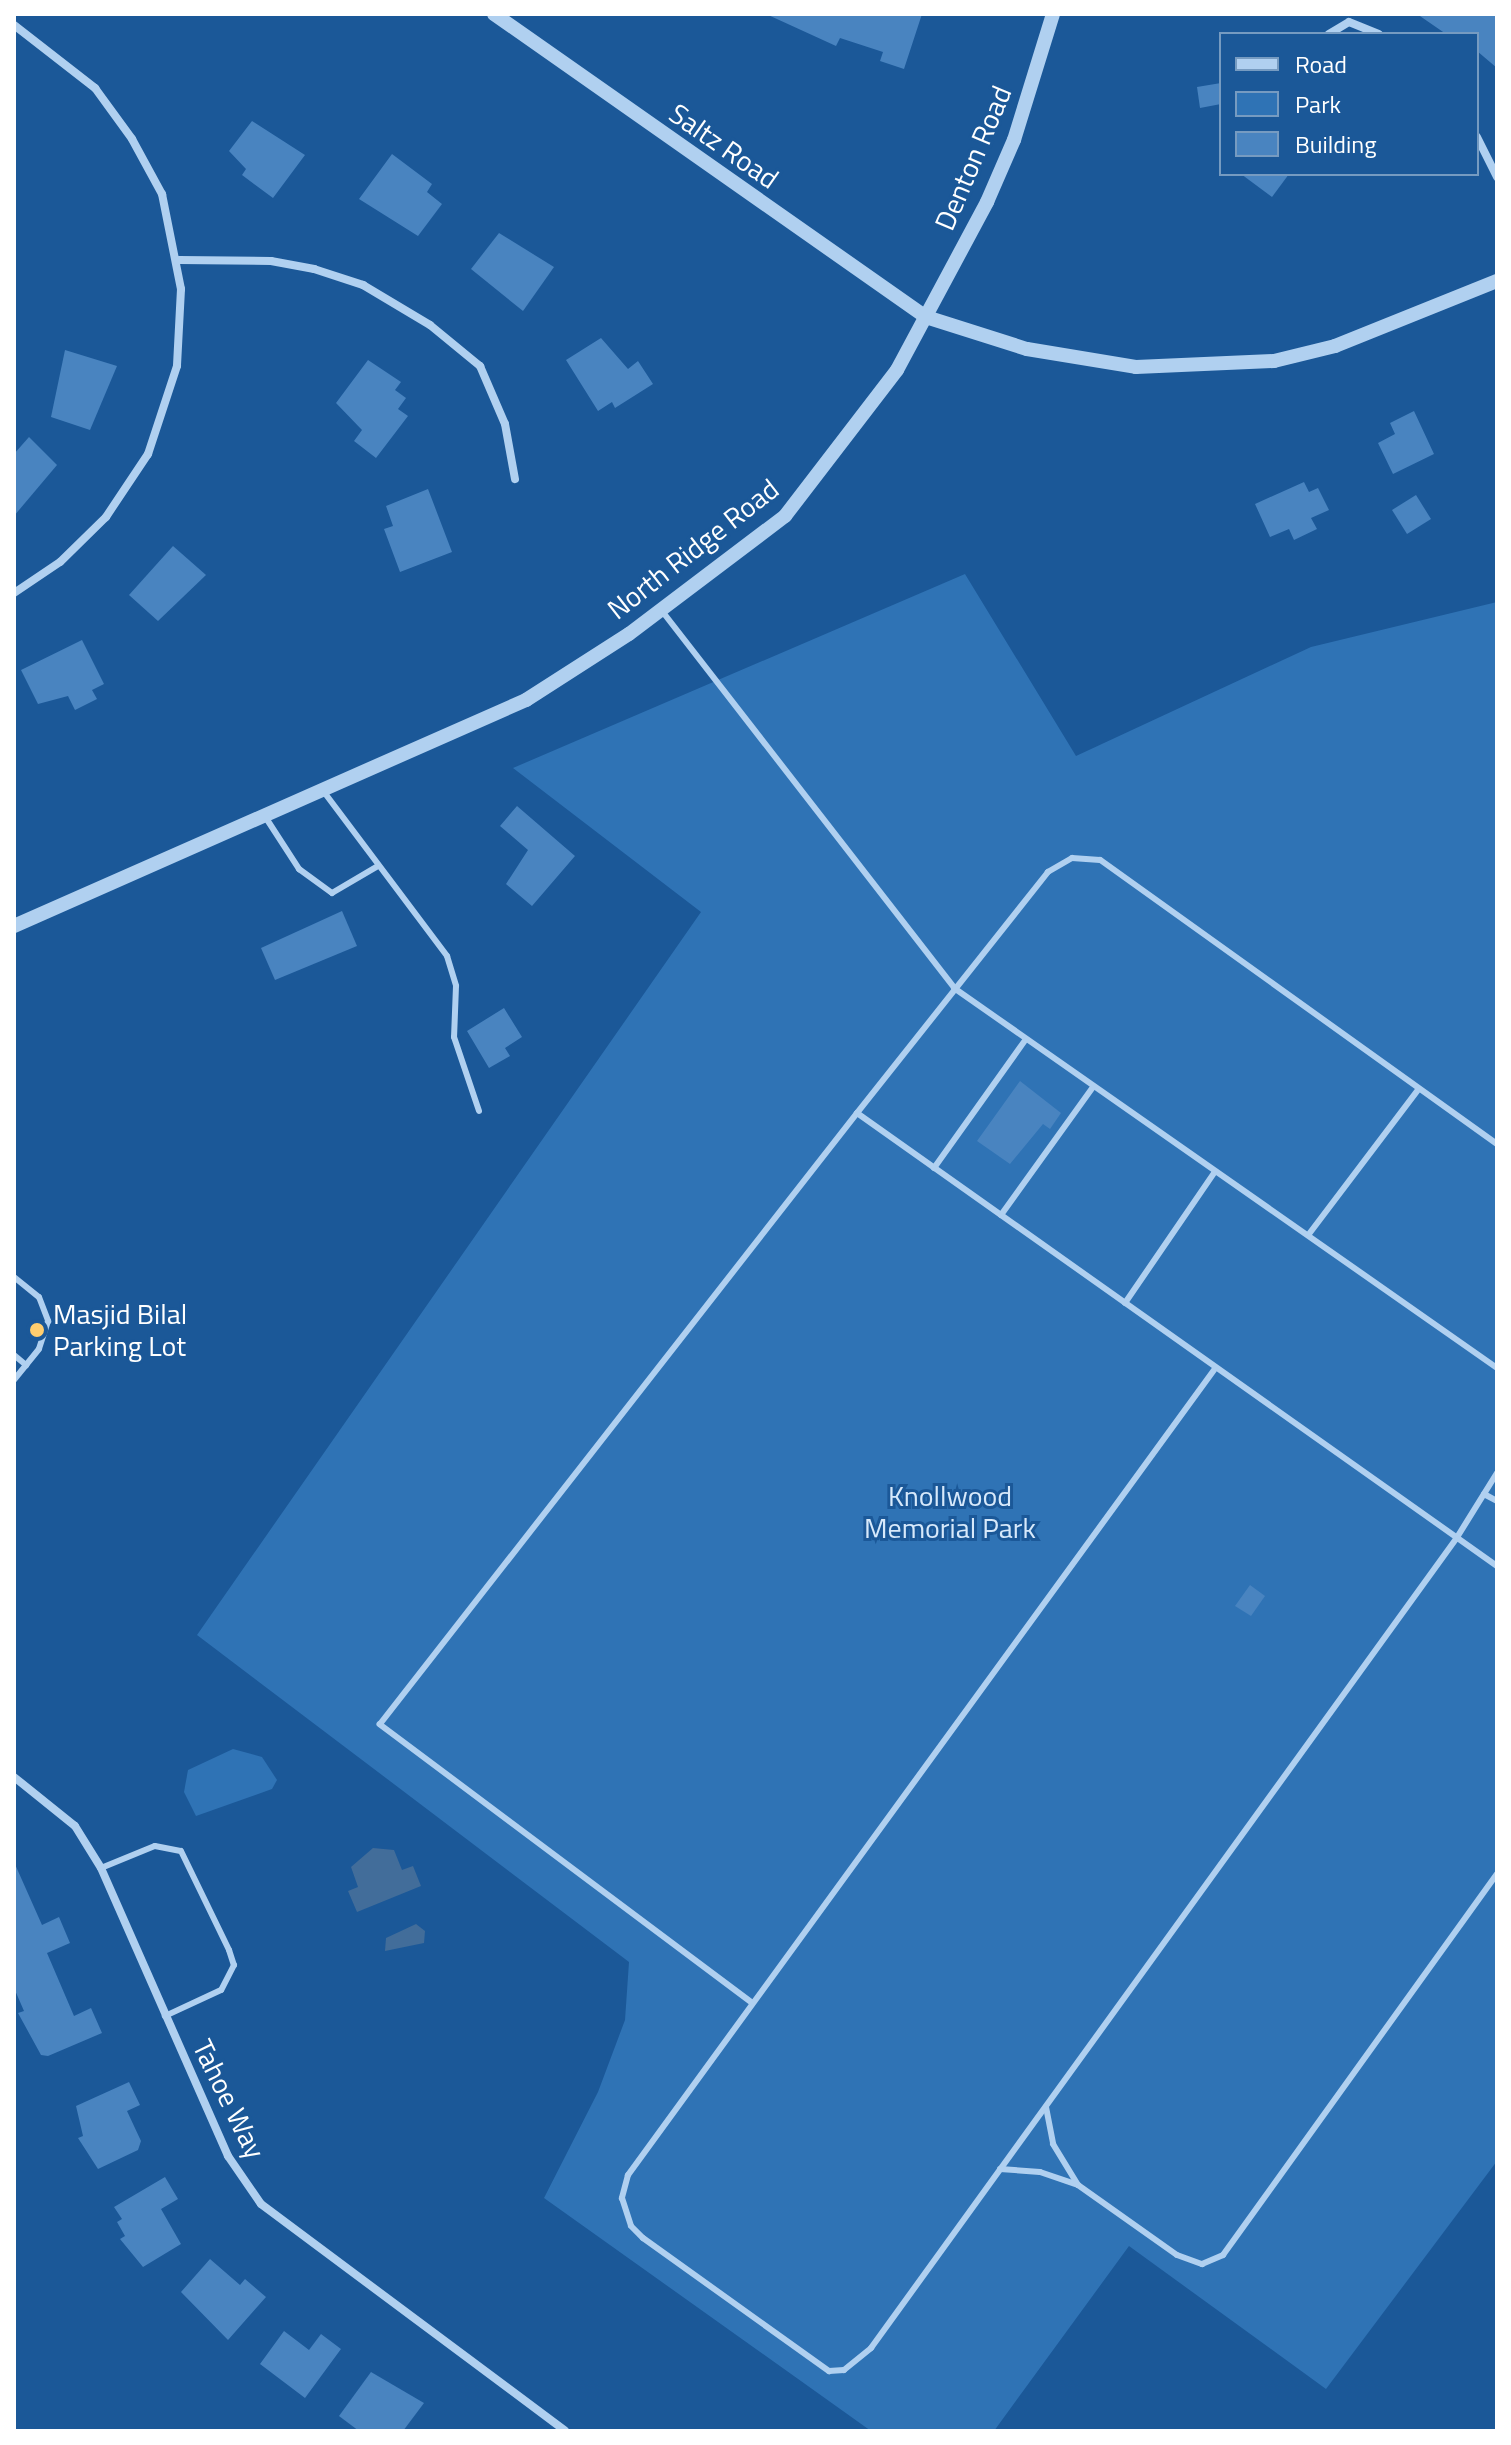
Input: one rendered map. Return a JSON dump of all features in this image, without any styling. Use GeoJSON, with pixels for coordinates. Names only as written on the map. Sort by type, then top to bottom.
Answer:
{"type":"FeatureCollection","features":[{"type":"Feature","properties":{"kind":"street","name":"Saltz Road"},"geometry":{"type":"LineString","coordinates":[[494,14],[926,317]]}},
{"type":"Feature","properties":{"kind":"street","name":"Denton Road"},"geometry":{"type":"LineString","coordinates":[[926,317],[1014,140],[1053,14]]}},
{"type":"Feature","properties":{"kind":"street"},"geometry":{"type":"LineString","coordinates":[[1332,32],[1349,22],[1374,32]]}},
{"type":"Feature","properties":{"kind":"street"},"geometry":{"type":"LineString","coordinates":[[14,25],[73,66],[111,106],[162,194],[179,260],[177,366],[148,454],[106,517],[60,562],[14,593]]}},
{"type":"Feature","properties":{"kind":"street"},"geometry":{"type":"LineString","coordinates":[[1479,141],[1497,177]]}},
{"type":"Feature","properties":{"kind":"street"},"geometry":{"type":"LineString","coordinates":[[179,260],[271,261],[314,269],[363,285],[430,325],[480,366],[505,424],[515,479]]}},
{"type":"Feature","properties":{"kind":"street"},"geometry":{"type":"LineString","coordinates":[[926,317],[1079,360],[1188,369],[1274,361],[1335,346],[1497,281]]}},
{"type":"Feature","properties":{"kind":"street","name":"North Ridge Road"},"geometry":{"type":"LineString","coordinates":[[14,926],[266,818],[526,700],[661,610],[785,516],[860,423],[926,317]]}},
{"type":"Feature","properties":{"kind":"street","name":"Tahoe Way"},"geometry":{"type":"LineString","coordinates":[[14,1777],[75,1826],[101,1868],[228,2156],[261,2204],[565,2431]]}},
{"type":"Feature","properties":{"kind":"lane"},"geometry":{"type":"LineString","coordinates":[[661,610],[954,988],[1214,1173],[1309,1234],[1497,1368]]}},
{"type":"Feature","properties":{"kind":"lane"},"geometry":{"type":"LineString","coordinates":[[324,792],[447,956],[456,986],[454,1037],[479,1111]]}},
{"type":"Feature","properties":{"kind":"lane"},"geometry":{"type":"LineString","coordinates":[[266,818],[299,869],[332,893],[378,866]]}},
{"type":"Feature","properties":{"kind":"lane"},"geometry":{"type":"LineString","coordinates":[[751,2002],[380,1724],[954,988],[1048,872],[1072,858],[1100,860],[1497,1144]]}},
{"type":"Feature","properties":{"kind":"lane"},"geometry":{"type":"LineString","coordinates":[[934,1168],[1026,1039]]}},
{"type":"Feature","properties":{"kind":"lane"},"geometry":{"type":"LineString","coordinates":[[1001,1215],[1093,1087]]}},
{"type":"Feature","properties":{"kind":"lane"},"geometry":{"type":"LineString","coordinates":[[1309,1234],[1418,1090]]}},
{"type":"Feature","properties":{"kind":"lane"},"geometry":{"type":"LineString","coordinates":[[857,1113],[1214,1370],[1497,1566]]}},
{"type":"Feature","properties":{"kind":"lane"},"geometry":{"type":"LineString","coordinates":[[1125,1303],[1214,1173]]}},
{"type":"Feature","properties":{"kind":"lane"},"geometry":{"type":"LineString","coordinates":[[14,1277],[39,1297],[48,1321],[26,1365],[14,1380]]}},
{"type":"Feature","properties":{"kind":"lane"},"geometry":{"type":"LineString","coordinates":[[14,1355],[26,1365]]}},
{"type":"Feature","properties":{"kind":"lane"},"geometry":{"type":"LineString","coordinates":[[1214,1370],[638,2159],[622,2198],[631,2226],[643,2238],[801,2356],[829,2371],[858,2363],[1456,1539],[1497,1473]]}},
{"type":"Feature","properties":{"kind":"lane"},"geometry":{"type":"LineString","coordinates":[[1484,1494],[1497,1501]]}},
{"type":"Feature","properties":{"kind":"lane"},"geometry":{"type":"LineString","coordinates":[[101,1868],[155,1846],[181,1851],[229,1950],[234,1965],[221,1990],[165,2016]]}},
{"type":"Feature","properties":{"kind":"lane"},"geometry":{"type":"LineString","coordinates":[[1000,2169],[1040,2172],[1078,2185],[1177,2255],[1202,2264],[1223,2255],[1497,1874]]}},
{"type":"Feature","properties":{"kind":"lane"},"geometry":{"type":"LineString","coordinates":[[1046,2107],[1053,2144],[1078,2185]]}},
{"type":"Feature","properties":{"kind":"green space","name":"Knollwood Memorial Park"},"geometry":{"type":"Polygon","coordinates":[[[965,574],[1076,756],[1311,647],[1497,602],[1497,2161],[1326,2389],[1129,2246],[994,2431],[871,2431],[544,2198],[598,2092],[625,2020],[629,1962],[197,1635],[701,912],[513,768],[965,574]]]}},
{"type":"Feature","properties":{"kind":"green space"},"geometry":{"type":"Polygon","coordinates":[[[233,1749],[262,1757],[277,1780],[272,1789],[196,1816],[184,1792],[188,1770],[233,1749]]]}},
{"type":"Feature","properties":{"kind":"shaded area"},"geometry":{"type":"Polygon","coordinates":[[[373,1848],[394,1850],[402,1870],[413,1866],[421,1886],[357,1912],[348,1891],[358,1887],[351,1867],[373,1848]]]}},
{"type":"Feature","properties":{"kind":"shaded area"},"geometry":{"type":"Polygon","coordinates":[[[416,1924],[425,1931],[424,1943],[385,1951],[386,1938],[416,1924]]]}},
{"type":"Feature","properties":{"kind":"building"},"geometry":{"type":"Polygon","coordinates":[[[766,14],[922,14],[904,69],[880,61],[883,52],[840,38],[836,46],[766,14]]]}},
{"type":"Feature","properties":{"kind":"building"},"geometry":{"type":"Polygon","coordinates":[[[1417,14],[1497,14],[1497,68],[1479,53],[1479,32],[1443,32],[1417,14]]]}},
{"type":"Feature","properties":{"kind":"building"},"geometry":{"type":"Polygon","coordinates":[[[1219,83],[1219,104],[1200,108],[1197,87],[1219,83]]]}},
{"type":"Feature","properties":{"kind":"building"},"geometry":{"type":"Polygon","coordinates":[[[252,121],[305,155],[273,198],[242,175],[246,169],[229,151],[252,121]]]}},
{"type":"Feature","properties":{"kind":"building"},"geometry":{"type":"Polygon","coordinates":[[[392,154],[432,184],[427,192],[442,204],[418,236],[359,199],[392,154]]]}},
{"type":"Feature","properties":{"kind":"building"},"geometry":{"type":"Polygon","coordinates":[[[1244,176],[1288,176],[1272,197],[1244,176]]]}},
{"type":"Feature","properties":{"kind":"building"},"geometry":{"type":"Polygon","coordinates":[[[499,233],[554,267],[523,311],[471,269],[499,233]]]}},
{"type":"Feature","properties":{"kind":"building"},"geometry":{"type":"Polygon","coordinates":[[[601,338],[628,369],[638,361],[653,384],[615,408],[612,402],[598,411],[566,360],[601,338]]]}},
{"type":"Feature","properties":{"kind":"building"},"geometry":{"type":"Polygon","coordinates":[[[65,350],[117,366],[90,430],[51,417],[65,350]]]}},
{"type":"Feature","properties":{"kind":"building"},"geometry":{"type":"Polygon","coordinates":[[[368,360],[401,382],[395,390],[406,398],[398,409],[408,416],[376,458],[354,441],[362,430],[336,403],[368,360]]]}},
{"type":"Feature","properties":{"kind":"building"},"geometry":{"type":"Polygon","coordinates":[[[1414,411],[1434,454],[1393,474],[1378,443],[1395,434],[1390,423],[1414,411]]]}},
{"type":"Feature","properties":{"kind":"building"},"geometry":{"type":"Polygon","coordinates":[[[29,437],[57,465],[14,516],[14,454],[29,437]]]}},
{"type":"Feature","properties":{"kind":"building"},"geometry":{"type":"Polygon","coordinates":[[[1304,482],[1309,492],[1318,488],[1329,510],[1311,518],[1317,529],[1294,540],[1289,529],[1270,537],[1255,504],[1304,482]]]}},
{"type":"Feature","properties":{"kind":"building"},"geometry":{"type":"Polygon","coordinates":[[[428,489],[452,552],[400,572],[384,529],[393,526],[386,506],[428,489]]]}},
{"type":"Feature","properties":{"kind":"building"},"geometry":{"type":"Polygon","coordinates":[[[1416,495],[1431,519],[1407,534],[1392,510],[1416,495]]]}},
{"type":"Feature","properties":{"kind":"building"},"geometry":{"type":"Polygon","coordinates":[[[173,546],[206,575],[158,621],[129,595],[173,546]]]}},
{"type":"Feature","properties":{"kind":"building"},"geometry":{"type":"Polygon","coordinates":[[[82,640],[104,684],[92,690],[97,699],[75,710],[68,696],[38,704],[21,670],[82,640]]]}},
{"type":"Feature","properties":{"kind":"building"},"geometry":{"type":"Polygon","coordinates":[[[517,806],[575,856],[532,906],[506,884],[528,850],[500,826],[517,806]]]}},
{"type":"Feature","properties":{"kind":"building"},"geometry":{"type":"Polygon","coordinates":[[[342,911],[357,946],[275,980],[261,948],[342,911]]]}},
{"type":"Feature","properties":{"kind":"building"},"geometry":{"type":"Polygon","coordinates":[[[504,1008],[522,1037],[505,1048],[510,1056],[489,1068],[467,1031],[504,1008]]]}},
{"type":"Feature","properties":{"kind":"building"},"geometry":{"type":"Polygon","coordinates":[[[1020,1081],[1061,1113],[1050,1129],[1043,1124],[1010,1164],[977,1141],[1020,1081]]]}},
{"type":"Feature","properties":{"kind":"building"},"geometry":{"type":"Polygon","coordinates":[[[1250,1585],[1265,1596],[1251,1616],[1235,1606],[1250,1585]]]}},
{"type":"Feature","properties":{"kind":"building"},"geometry":{"type":"Polygon","coordinates":[[[14,1862],[42,1925],[59,1917],[70,1943],[47,1953],[74,2016],[91,2008],[102,2033],[48,2056],[41,2055],[18,2013],[24,2011],[14,1988],[14,1862]]]}},
{"type":"Feature","properties":{"kind":"building"},"geometry":{"type":"Polygon","coordinates":[[[129,2082],[140,2105],[127,2111],[141,2141],[138,2150],[98,2169],[78,2138],[83,2136],[76,2106],[129,2082]]]}},
{"type":"Feature","properties":{"kind":"building"},"geometry":{"type":"Polygon","coordinates":[[[165,2177],[178,2199],[161,2209],[181,2244],[143,2267],[120,2239],[125,2236],[117,2222],[122,2219],[114,2207],[165,2177]]]}},
{"type":"Feature","properties":{"kind":"building"},"geometry":{"type":"Polygon","coordinates":[[[210,2259],[240,2285],[245,2279],[266,2297],[228,2340],[181,2292],[210,2259]]]}},
{"type":"Feature","properties":{"kind":"building"},"geometry":{"type":"Polygon","coordinates":[[[284,2331],[309,2350],[321,2334],[341,2349],[305,2398],[260,2364],[284,2331]]]}},
{"type":"Feature","properties":{"kind":"building"},"geometry":{"type":"Polygon","coordinates":[[[371,2372],[424,2403],[403,2431],[359,2431],[339,2416],[371,2372]]]}},
{"type":"Feature","properties":{"kind":"place","name":"Masjid Bilal Parking Lot"},"geometry":{"type":"Point","coordinates":[37,1330]}}]}
